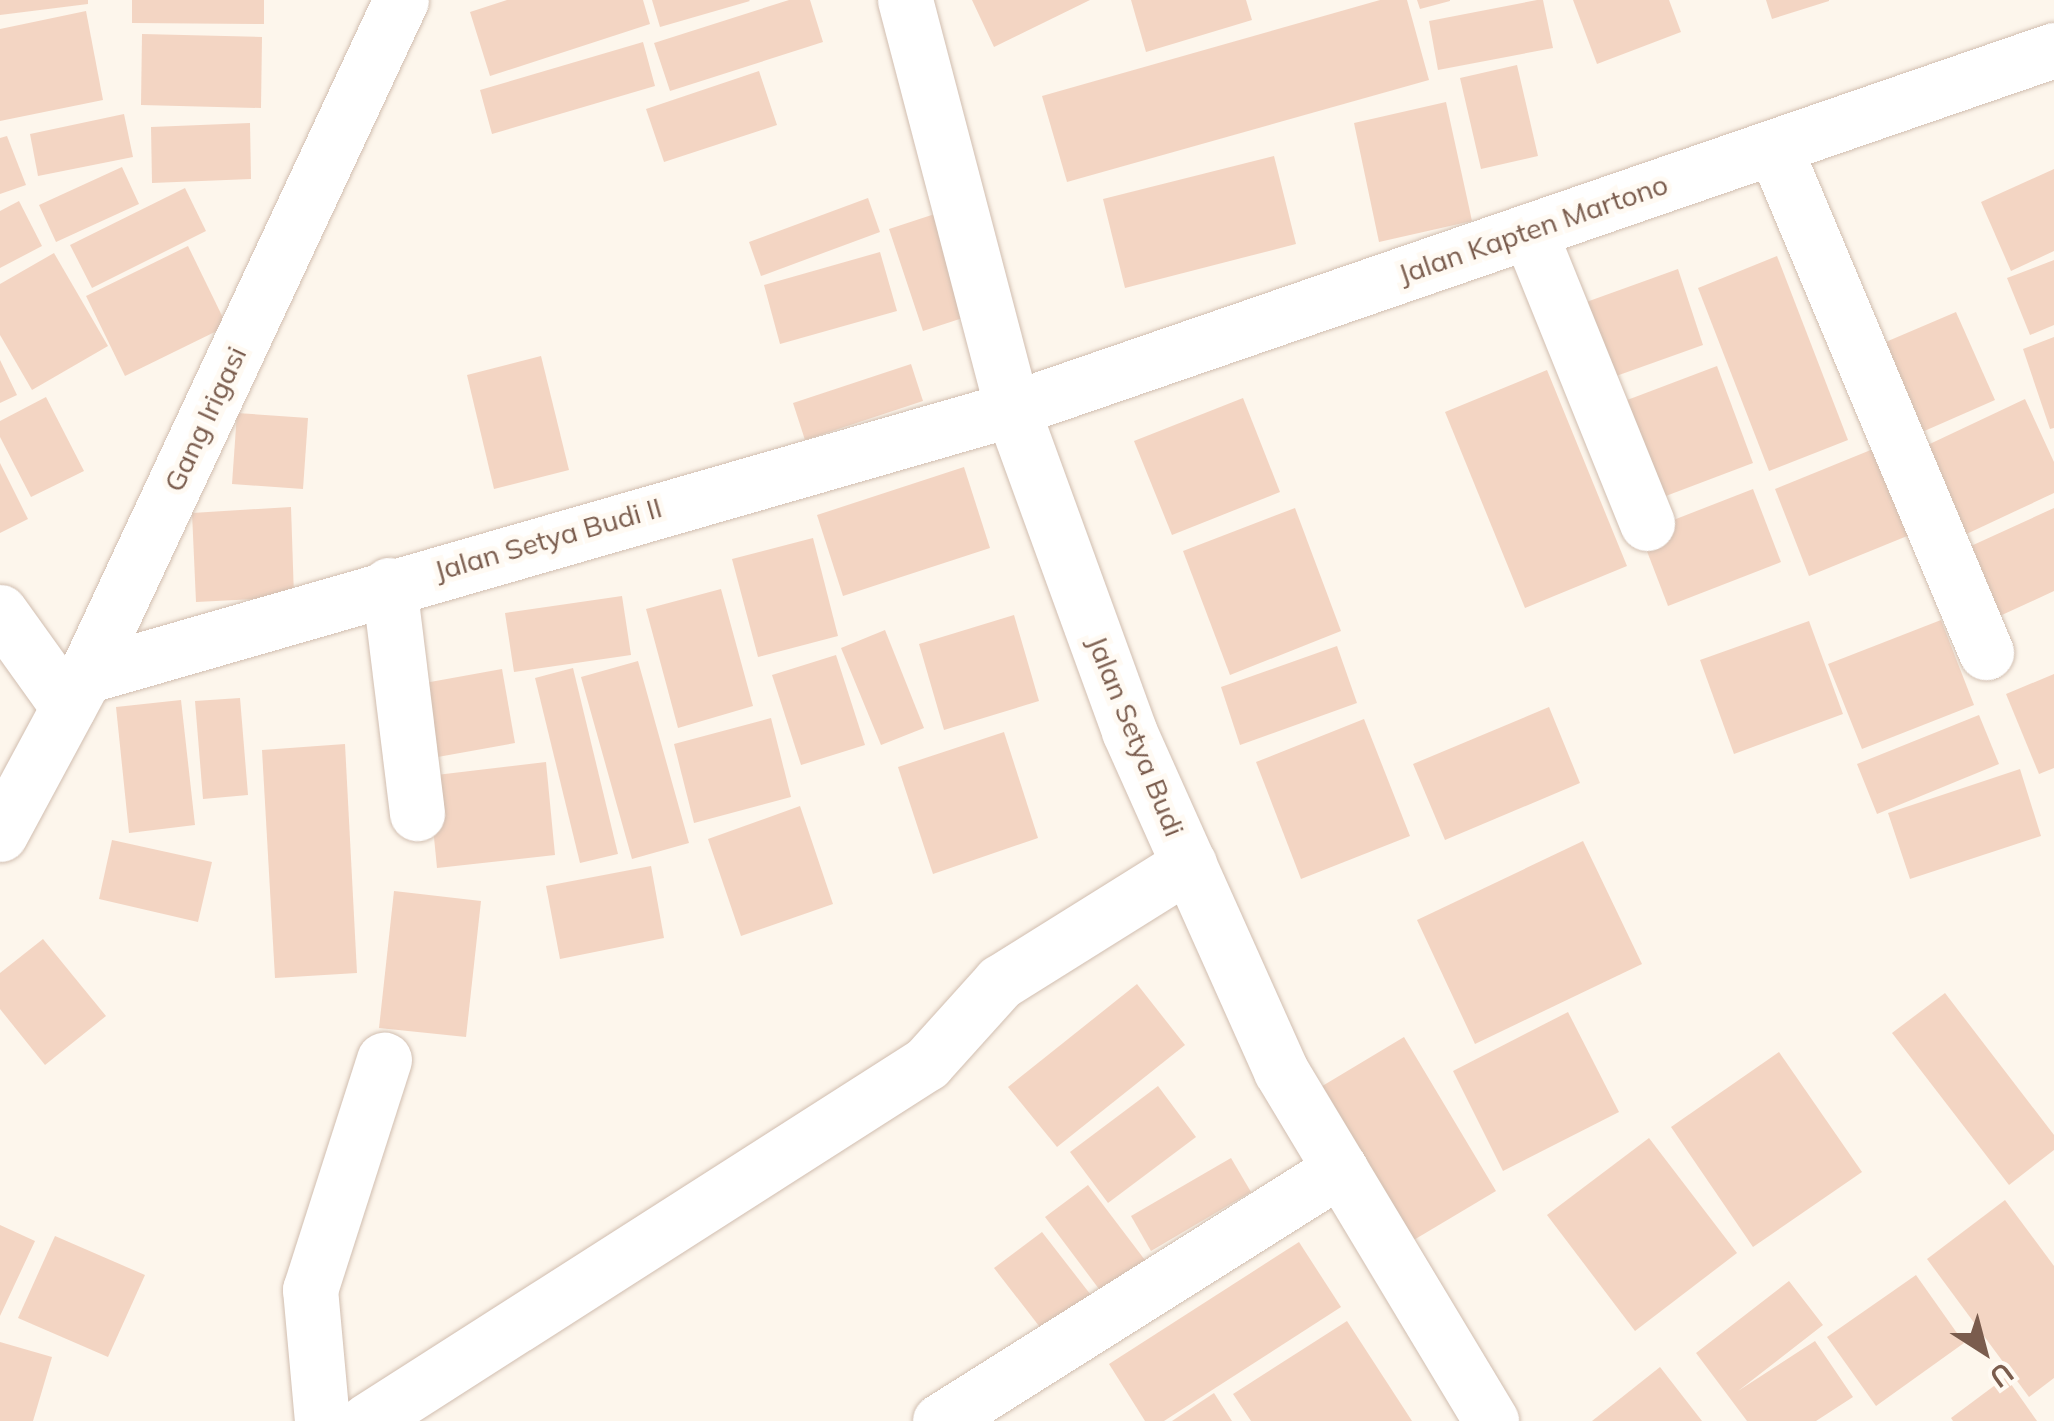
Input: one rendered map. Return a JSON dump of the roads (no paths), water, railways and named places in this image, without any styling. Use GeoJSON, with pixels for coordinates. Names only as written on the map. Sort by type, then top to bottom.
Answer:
{"type":"FeatureCollection","features":[{"type":"Feature","properties":{"kind":"street","name":"Gang Irigasi"},"geometry":{"type":"LineString","coordinates":[[0,834],[77,692],[401,0]]}},
{"type":"Feature","properties":{"kind":"street","name":"Jalan Setya Budi"},"geometry":{"type":"LineString","coordinates":[[905,0],[1012,408],[1129,731],[1282,1072],[1491,1421]]}},
{"type":"Feature","properties":{"kind":"street","name":"Jalan Kapten Martono"},"geometry":{"type":"LineString","coordinates":[[1012,408],[2054,50]]}},
{"type":"Feature","properties":{"kind":"street"},"geometry":{"type":"LineString","coordinates":[[1774,147],[1986,652]]}},
{"type":"Feature","properties":{"kind":"street"},"geometry":{"type":"LineString","coordinates":[[1529,231],[1647,523]]}},
{"type":"Feature","properties":{"kind":"street","name":"Jalan Setya Budi II"},"geometry":{"type":"LineString","coordinates":[[77,692],[389,585],[1012,408]]}},
{"type":"Feature","properties":{"kind":"street"},"geometry":{"type":"LineString","coordinates":[[389,585],[417,813]]}},
{"type":"Feature","properties":{"kind":"street"},"geometry":{"type":"LineString","coordinates":[[0,612],[77,692]]}},
{"type":"Feature","properties":{"kind":"street"},"geometry":{"type":"LineString","coordinates":[[367,1421],[927,1064],[1000,982],[1189,864]]}},
{"type":"Feature","properties":{"kind":"street"},"geometry":{"type":"LineString","coordinates":[[322,1421],[310,1290],[384,1060]]}},
{"type":"Feature","properties":{"kind":"street"},"geometry":{"type":"LineString","coordinates":[[940,1421],[1340,1169]]}}]}
